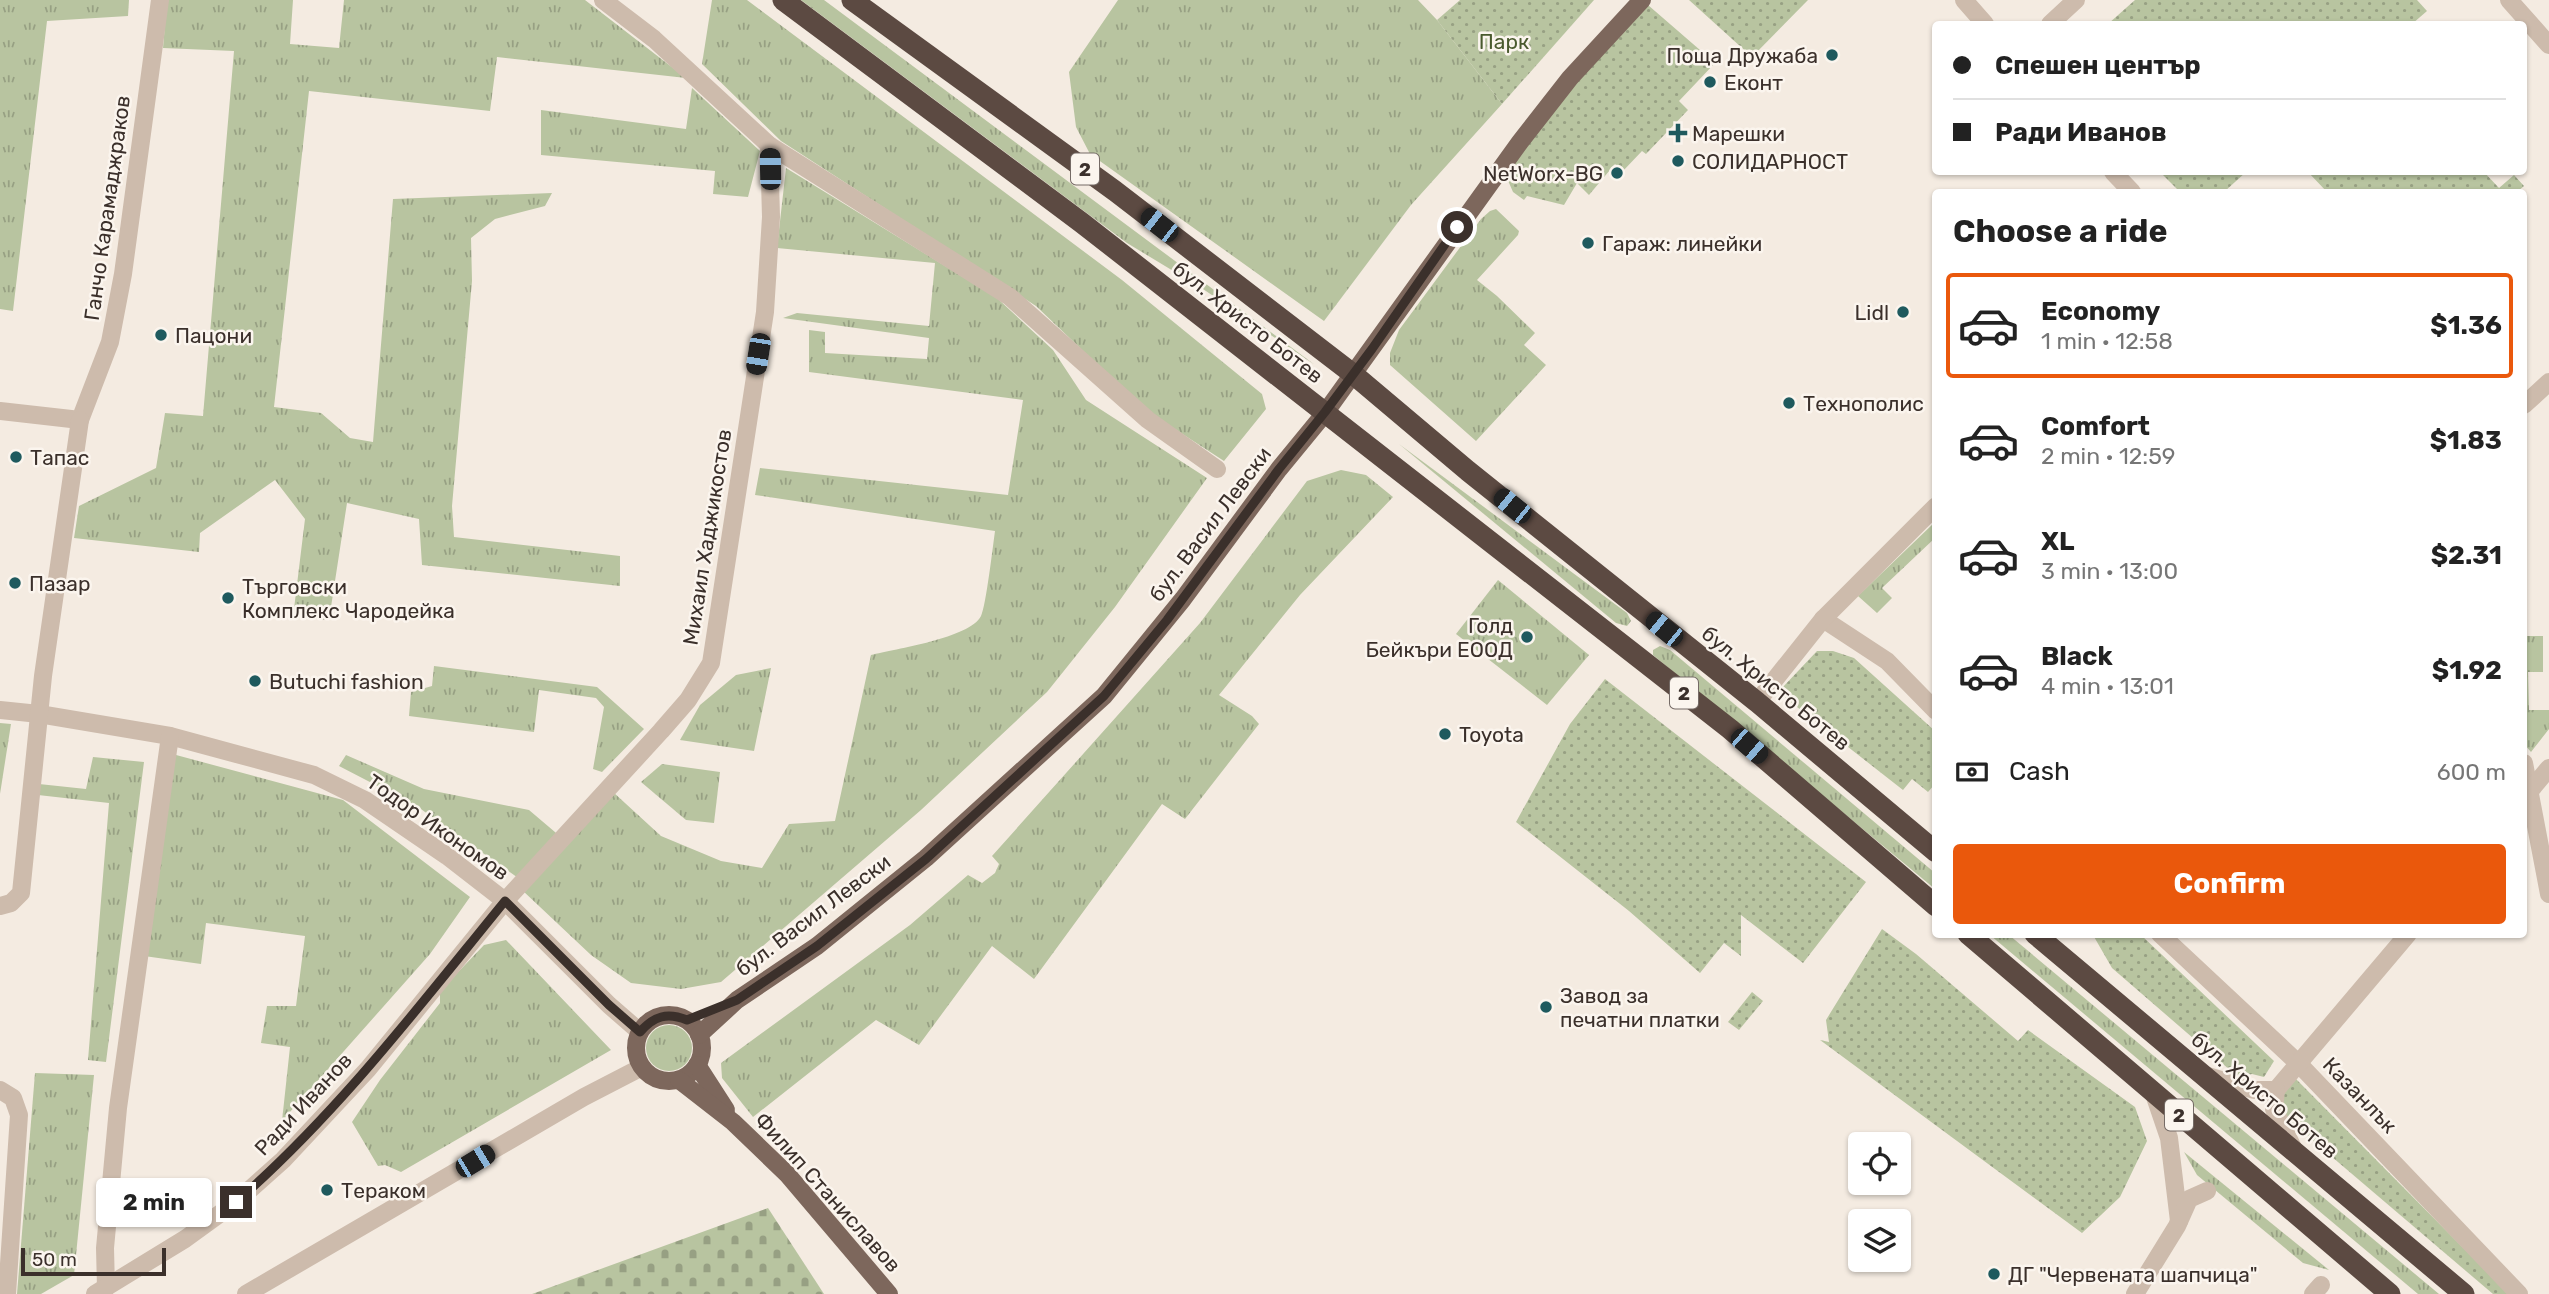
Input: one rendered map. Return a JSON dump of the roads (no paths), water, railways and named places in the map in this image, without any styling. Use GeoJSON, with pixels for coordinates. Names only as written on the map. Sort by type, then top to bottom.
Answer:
{"type":"FeatureCollection","features":[{"type":"Feature","properties":{"kind":"highway","name":"бул. Христо Ботев"},"geometry":{"type":"LineString","coordinates":[[783,0],[1082,223],[1730,729],[1932,903]]}},
{"type":"Feature","properties":{"kind":"highway","name":"бул. Христо Ботев"},"geometry":{"type":"LineString","coordinates":[[852,0],[1115,191],[1353,374],[1932,849]]}},
{"type":"Feature","properties":{"kind":"highway"},"geometry":{"type":"LineString","coordinates":[[1637,657],[1664,629]]}},
{"type":"Feature","properties":{"kind":"highway","name":"2"},"geometry":{"type":"LineString","coordinates":[[1973,938],[2390,1294]]}},
{"type":"Feature","properties":{"kind":"highway","name":"бул. Христо Ботев"},"geometry":{"type":"LineString","coordinates":[[2040,938],[2464,1294]]}},
{"type":"Feature","properties":{"kind":"main road","name":"бул. Васил Левски"},"geometry":{"type":"LineString","coordinates":[[699,1035],[737,1000],[817,946],[926,859],[1104,696],[1175,610],[1286,460],[1325,412],[1520,142],[1570,78],[1642,0]]}},
{"type":"Feature","properties":{"kind":"main road","name":"бул. Васил Левски"},"geometry":{"type":"LineString","coordinates":[[687,1020],[737,1000]]}},
{"type":"Feature","properties":{"kind":"main road"},"geometry":{"type":"LineString","coordinates":[[676,1016],[687,1020],[699,1035],[702,1053],[697,1066],[679,1080],[664,1081],[653,1077],[642,1067],[635,1048],[640,1032],[648,1022],[658,1017],[676,1016]]}},
{"type":"Feature","properties":{"kind":"main road","name":"Филип Станиславов"},"geometry":{"type":"LineString","coordinates":[[697,1066],[733,1122]]}},
{"type":"Feature","properties":{"kind":"main road","name":"Филип Станиславов"},"geometry":{"type":"LineString","coordinates":[[679,1080],[733,1122],[787,1174],[889,1294]]}},
{"type":"Feature","properties":{"kind":"street","name":"Ганчо Карамаджраков"},"geometry":{"type":"LineString","coordinates":[[0,906],[11,902],[21,893],[43,676],[80,420],[110,342],[124,274],[160,0]]}},
{"type":"Feature","properties":{"kind":"street"},"geometry":{"type":"LineString","coordinates":[[603,0],[654,39],[769,145],[1010,297],[1148,420],[1217,469]]}},
{"type":"Feature","properties":{"kind":"street"},"geometry":{"type":"LineString","coordinates":[[1964,0],[1982,21]]}},
{"type":"Feature","properties":{"kind":"street"},"geometry":{"type":"LineString","coordinates":[[2053,21],[2076,0]]}},
{"type":"Feature","properties":{"kind":"street"},"geometry":{"type":"LineString","coordinates":[[2509,0],[2549,45]]}},
{"type":"Feature","properties":{"kind":"street","name":"Михаил Хаджикостов"},"geometry":{"type":"LineString","coordinates":[[505,901],[670,721],[688,700],[710,663],[765,312],[771,217],[769,145]]}},
{"type":"Feature","properties":{"kind":"street"},"geometry":{"type":"LineString","coordinates":[[2116,175],[2129,189]]}},
{"type":"Feature","properties":{"kind":"street"},"geometry":{"type":"LineString","coordinates":[[2527,402],[2549,382]]}},
{"type":"Feature","properties":{"kind":"street"},"geometry":{"type":"LineString","coordinates":[[0,411],[80,420]]}},
{"type":"Feature","properties":{"kind":"street"},"geometry":{"type":"LineString","coordinates":[[1756,702],[1824,619],[1932,510]]}},
{"type":"Feature","properties":{"kind":"street"},"geometry":{"type":"LineString","coordinates":[[1824,619],[1887,661],[1932,707]]}},
{"type":"Feature","properties":{"kind":"street","name":"Тодор Икономов"},"geometry":{"type":"LineString","coordinates":[[0,710],[170,736],[314,775],[365,800],[447,856],[505,901],[609,1005],[640,1032]]}},
{"type":"Feature","properties":{"kind":"street"},"geometry":{"type":"LineString","coordinates":[[100,1291],[118,1108],[170,736]]}},
{"type":"Feature","properties":{"kind":"street"},"geometry":{"type":"LineString","coordinates":[[2549,768],[2527,795],[2549,894]]}},
{"type":"Feature","properties":{"kind":"street","name":"Ради Иванов"},"geometry":{"type":"LineString","coordinates":[[100,1291],[195,1232],[236,1202],[283,1160],[362,1076],[505,901]]}},
{"type":"Feature","properties":{"kind":"street","name":"Казанлък"},"geometry":{"type":"LineString","coordinates":[[2165,938],[2298,1063],[2519,1294]]}},
{"type":"Feature","properties":{"kind":"street"},"geometry":{"type":"LineString","coordinates":[[2296,1153],[2274,1109],[2276,1090],[2405,938]]}},
{"type":"Feature","properties":{"kind":"street"},"geometry":{"type":"LineString","coordinates":[[246,1294],[584,1097],[642,1067]]}},
{"type":"Feature","properties":{"kind":"street"},"geometry":{"type":"LineString","coordinates":[[2201,1074],[2254,1090],[2276,1090]]}},
{"type":"Feature","properties":{"kind":"street"},"geometry":{"type":"LineString","coordinates":[[0,1090],[13,1098],[19,1115],[7,1294]]}},
{"type":"Feature","properties":{"kind":"street"},"geometry":{"type":"LineString","coordinates":[[2154,1094],[2169,1138],[2179,1221]]}},
{"type":"Feature","properties":{"kind":"street"},"geometry":{"type":"LineString","coordinates":[[2136,1294],[2189,1199],[2207,1191]]}},
{"type":"Feature","properties":{"kind":"place","name":"Поща Дружаба"},"geometry":{"type":"Point","coordinates":[1832,55]}},
{"type":"Feature","properties":{"kind":"place","name":"Еконт"},"geometry":{"type":"Point","coordinates":[1710,82]}},
{"type":"Feature","properties":{"kind":"place","name":"Марешки"},"geometry":{"type":"Point","coordinates":[1678,133]}},
{"type":"Feature","properties":{"kind":"place","name":"СОЛИДАРНОСТ"},"geometry":{"type":"Point","coordinates":[1678,161]}},
{"type":"Feature","properties":{"kind":"place","name":"NetWorx-BG"},"geometry":{"type":"Point","coordinates":[1617,173]}},
{"type":"Feature","properties":{"kind":"place","name":"Гараж: линейки"},"geometry":{"type":"Point","coordinates":[1588,243]}},
{"type":"Feature","properties":{"kind":"place","name":"Lidl"},"geometry":{"type":"Point","coordinates":[1903,312]}},
{"type":"Feature","properties":{"kind":"place","name":"Пацони"},"geometry":{"type":"Point","coordinates":[161,335]}},
{"type":"Feature","properties":{"kind":"place","name":"Технополис"},"geometry":{"type":"Point","coordinates":[1789,403]}},
{"type":"Feature","properties":{"kind":"place","name":"Тапас"},"geometry":{"type":"Point","coordinates":[16,457]}},
{"type":"Feature","properties":{"kind":"place","name":"Пазар"},"geometry":{"type":"Point","coordinates":[15,583]}},
{"type":"Feature","properties":{"kind":"place","name":"Търговски Комплекс Чародейка"},"geometry":{"type":"Point","coordinates":[228,598]}},
{"type":"Feature","properties":{"kind":"place","name":"Голд Бейкъри ЕООД"},"geometry":{"type":"Point","coordinates":[1527,637]}},
{"type":"Feature","properties":{"kind":"place","name":"Butuchi fashion"},"geometry":{"type":"Point","coordinates":[255,681]}},
{"type":"Feature","properties":{"kind":"place","name":"Toyota"},"geometry":{"type":"Point","coordinates":[1445,734]}},
{"type":"Feature","properties":{"kind":"place","name":"Завод за печатни платки"},"geometry":{"type":"Point","coordinates":[1546,1007]}},
{"type":"Feature","properties":{"kind":"place","name":"Тераком"},"geometry":{"type":"Point","coordinates":[327,1190]}},
{"type":"Feature","properties":{"kind":"place","name":"ДГ \"Червената шапчица\""},"geometry":{"type":"Point","coordinates":[1994,1274]}},
{"type":"Feature","properties":{"kind":"park label","name":"Парк"},"geometry":{"type":"Point","coordinates":[1504,41]}}]}
